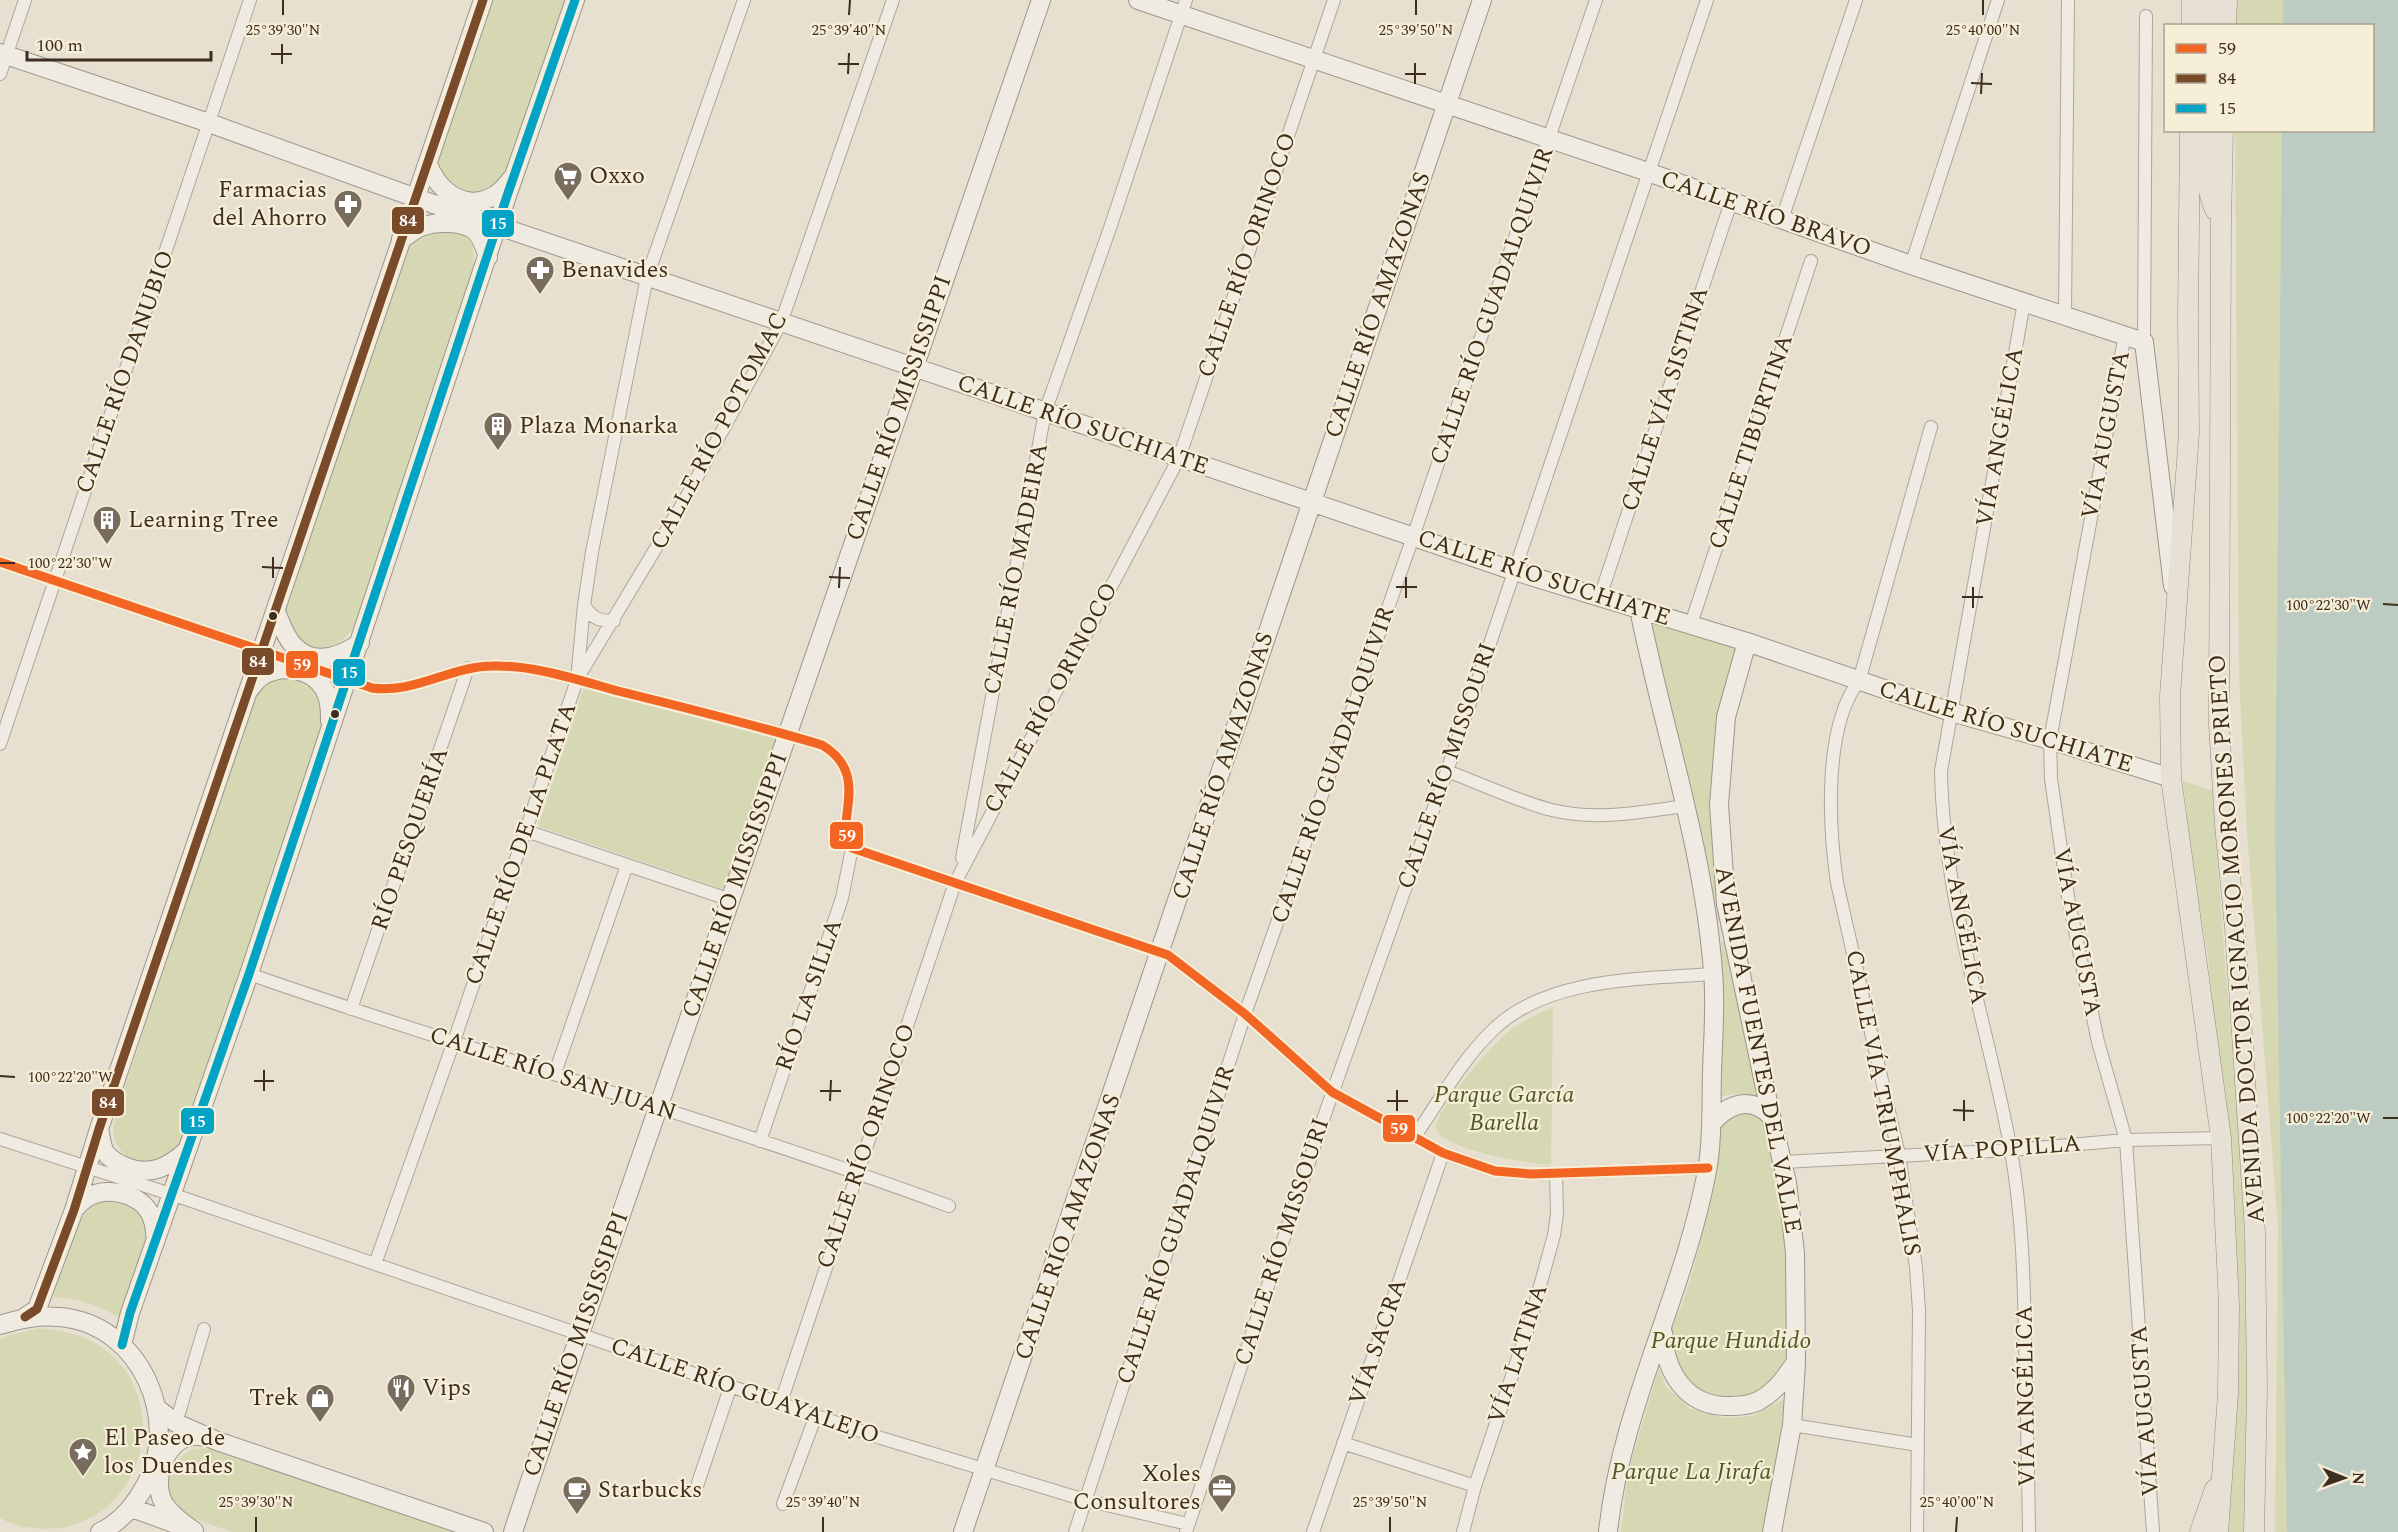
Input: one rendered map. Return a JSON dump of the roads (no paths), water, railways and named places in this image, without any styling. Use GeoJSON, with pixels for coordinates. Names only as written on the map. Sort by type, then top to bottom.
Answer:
{"type":"FeatureCollection","features":[{"type":"Feature","properties":{"kind":"main road"},"geometry":{"type":"LineString","coordinates":[[2192,24],[2193,0]]}},
{"type":"Feature","properties":{"kind":"main road"},"geometry":{"type":"LineString","coordinates":[[2207,24],[2208,0]]}},
{"type":"Feature","properties":{"kind":"main road"},"geometry":{"type":"LineString","coordinates":[[2226,24],[2227,0]]}},
{"type":"Feature","properties":{"kind":"main road","name":"AVENIDA DOCTOR IGNACIO MORONES PRIETO"},"geometry":{"type":"LineString","coordinates":[[2190,132],[2189,433],[2170,696],[2171,778],[2221,1138],[2229,1305],[2228,1394],[2218,1532]]}},
{"type":"Feature","properties":{"kind":"main road"},"geometry":{"type":"LineString","coordinates":[[2207,132],[2207,180],[2210,198],[2221,223]]}},
{"type":"Feature","properties":{"kind":"main road","name":"AVENIDA DOCTOR IGNACIO MORONES PRIETO"},"geometry":{"type":"LineString","coordinates":[[2223,132],[2219,724],[2255,1232],[2257,1390],[2254,1532]]}},
{"type":"Feature","properties":{"kind":"main road"},"geometry":{"type":"LineString","coordinates":[[2200,1532],[2224,1464]]}},
{"type":"Feature","properties":{"kind":"street"},"geometry":{"type":"LineString","coordinates":[[0,74],[3,54],[25,0]]}},
{"type":"Feature","properties":{"kind":"street","name":"CALLE RÍO DANUBIO"},"geometry":{"type":"LineString","coordinates":[[0,744],[250,0]]}},
{"type":"Feature","properties":{"kind":"street"},"geometry":{"type":"LineString","coordinates":[[0,1325],[25,1317],[37,1309],[74,1210],[99,1129],[483,0]]}},
{"type":"Feature","properties":{"kind":"street"},"geometry":{"type":"LineString","coordinates":[[122,1345],[130,1314],[249,974],[575,0]]}},
{"type":"Feature","properties":{"kind":"street","name":"CALLE RÍO DE LA PLATA"},"geometry":{"type":"LineString","coordinates":[[375,1264],[577,680],[584,605],[605,480],[647,277],[744,0]]}},
{"type":"Feature","properties":{"kind":"street","name":"CALLE RÍO POTOMAC"},"geometry":{"type":"LineString","coordinates":[[577,680],[683,503],[781,323],[893,0]]}},
{"type":"Feature","properties":{"kind":"street","name":"CALLE RÍO MISSISSIPPI"},"geometry":{"type":"LineString","coordinates":[[513,1532],[656,1108],[731,900],[912,367],[1041,0]]}},
{"type":"Feature","properties":{"kind":"street","name":"CALLE RÍO BRAVO"},"geometry":{"type":"LineString","coordinates":[[1138,0],[1184,7],[1313,59],[1650,173],[1911,265],[2144,342]]}},
{"type":"Feature","properties":{"kind":"street","name":"CALLE RÍO ORINOCO"},"geometry":{"type":"LineString","coordinates":[[781,1402],[957,877],[1179,458],[1334,0]]}},
{"type":"Feature","properties":{"kind":"street","name":"CALLE RÍO AMAZONAS"},"geometry":{"type":"LineString","coordinates":[[963,1532],[1482,0]]}},
{"type":"Feature","properties":{"kind":"street","name":"CALLE RÍO GUADALQUIVIR"},"geometry":{"type":"LineString","coordinates":[[1075,1532],[1245,1014],[1413,537],[1596,0]]}},
{"type":"Feature","properties":{"kind":"street","name":"CALLE RÍO MISSOURI"},"geometry":{"type":"LineString","coordinates":[[1187,1528],[1332,1092],[1447,771],[1707,0]]}},
{"type":"Feature","properties":{"kind":"street"},"geometry":{"type":"LineString","coordinates":[[1782,219],[1856,0]]}},
{"type":"Feature","properties":{"kind":"street"},"geometry":{"type":"LineString","coordinates":[[1911,265],[1998,0]]}},
{"type":"Feature","properties":{"kind":"street"},"geometry":{"type":"LineString","coordinates":[[2065,314],[2068,0]]}},
{"type":"Feature","properties":{"kind":"street","name":"CALLE RÍO MADEIRA"},"geometry":{"type":"LineString","coordinates":[[957,877],[1045,412],[1184,7]]}},
{"type":"Feature","properties":{"kind":"street"},"geometry":{"type":"LineString","coordinates":[[2146,16],[2144,342],[2176,604]]}},
{"type":"Feature","properties":{"kind":"street","name":"CALLE RÍO SUCHIATE"},"geometry":{"type":"LineString","coordinates":[[3,54],[209,123],[416,198],[781,323],[1514,571],[1747,642],[1951,712],[2171,778]]}},
{"type":"Feature","properties":{"kind":"street"},"geometry":{"type":"LineString","coordinates":[[428,164],[438,185],[449,195],[462,200],[478,201],[494,196],[507,185],[516,172]]}},
{"type":"Feature","properties":{"kind":"street","name":"CALLE VÍA SISTINA"},"geometry":{"type":"LineString","coordinates":[[1600,597],[1731,202]]}},
{"type":"Feature","properties":{"kind":"street"},"geometry":{"type":"LineString","coordinates":[[401,239],[420,227],[439,223],[463,226],[474,230],[483,241],[488,257]]}},
{"type":"Feature","properties":{"kind":"street","name":"CALLE TIBURTINA"},"geometry":{"type":"LineString","coordinates":[[1690,624],[1811,261]]}},
{"type":"Feature","properties":{"kind":"street","name":"VÍA ANGÉLICA"},"geometry":{"type":"LineString","coordinates":[[2024,302],[1941,771],[1944,827],[1957,908],[2011,1150],[2020,1216],[2024,1293],[2029,1532]]}},
{"type":"Feature","properties":{"kind":"street","name":"VÍA AUGUSTA"},"geometry":{"type":"LineString","coordinates":[[2125,334],[2050,740],[2051,779],[2068,897],[2098,1042],[2126,1140],[2153,1532]]}},
{"type":"Feature","properties":{"kind":"street","name":"CALLE VÍA TRIUMPHALIS"},"geometry":{"type":"LineString","coordinates":[[1917,1532],[1919,1311],[1916,1267],[1899,1155],[1837,883],[1831,845],[1835,747],[1849,693],[1859,681],[1931,427]]}},
{"type":"Feature","properties":{"kind":"street","name":"RÍO LA SILLA"},"geometry":{"type":"LineString","coordinates":[[0,562],[372,688],[400,689],[468,668],[512,667],[577,680],[787,734],[831,750],[839,757],[846,770],[849,789],[850,845],[842,898],[760,1141]]}},
{"type":"Feature","properties":{"kind":"street"},"geometry":{"type":"LineString","coordinates":[[584,605],[594,618],[614,621]]}},
{"type":"Feature","properties":{"kind":"street"},"geometry":{"type":"LineString","coordinates":[[1608,1532],[1619,1465],[1698,1215],[1708,1168],[1711,1124],[1713,974],[1710,942],[1685,806],[1639,609]]}},
{"type":"Feature","properties":{"kind":"street"},"geometry":{"type":"LineString","coordinates":[[276,612],[286,636],[294,647],[307,655],[334,657],[345,654],[360,643]]}},
{"type":"Feature","properties":{"kind":"street","name":"AVENIDA FUENTES DEL VALLE"},"geometry":{"type":"LineString","coordinates":[[1747,642],[1726,717],[1719,805],[1726,904],[1791,1200],[1795,1253],[1796,1363],[1792,1425],[1772,1532]]}},
{"type":"Feature","properties":{"kind":"street","name":"RÍO PESQUERÍA"},"geometry":{"type":"LineString","coordinates":[[351,1009],[468,668]]}},
{"type":"Feature","properties":{"kind":"street"},"geometry":{"type":"LineString","coordinates":[[249,690],[261,677],[273,672],[286,670],[309,674],[326,691],[330,729]]}},
{"type":"Feature","properties":{"kind":"street"},"geometry":{"type":"LineString","coordinates":[[1447,771],[1550,810],[1573,814],[1615,815],[1685,806]]}},
{"type":"Feature","properties":{"kind":"street"},"geometry":{"type":"LineString","coordinates":[[526,831],[731,900]]}},
{"type":"Feature","properties":{"kind":"street"},"geometry":{"type":"LineString","coordinates":[[850,845],[957,877],[1168,955],[1245,1014],[1332,1092],[1443,1153],[1495,1171],[1556,1174],[1708,1168]]}},
{"type":"Feature","properties":{"kind":"street"},"geometry":{"type":"LineString","coordinates":[[555,1073],[627,865]]}},
{"type":"Feature","properties":{"kind":"street"},"geometry":{"type":"LineString","coordinates":[[1710,942],[1718,934],[1725,933],[1733,937]]}},
{"type":"Feature","properties":{"kind":"street","name":"CALLE RÍO SAN JUAN"},"geometry":{"type":"LineString","coordinates":[[249,974],[858,1172],[949,1206]]}},
{"type":"Feature","properties":{"kind":"street"},"geometry":{"type":"LineString","coordinates":[[1415,1136],[1480,1044],[1514,1013],[1536,1001],[1598,984],[1713,974]]}},
{"type":"Feature","properties":{"kind":"street"},"geometry":{"type":"LineString","coordinates":[[1711,1124],[1720,1113],[1735,1105],[1756,1105],[1771,1116]]}},
{"type":"Feature","properties":{"kind":"street"},"geometry":{"type":"LineString","coordinates":[[99,1129],[106,1152],[114,1161],[139,1172],[162,1168],[174,1162],[189,1148]]}},
{"type":"Feature","properties":{"kind":"street","name":"VÍA POPILLA"},"geometry":{"type":"LineString","coordinates":[[1783,1162],[2011,1150],[2126,1140],[2221,1138]]}},
{"type":"Feature","properties":{"kind":"street","name":"CALLE RÍO GUAYALEJO"},"geometry":{"type":"LineString","coordinates":[[0,1139],[173,1195],[985,1471],[1187,1528]]}},
{"type":"Feature","properties":{"kind":"street","name":"VÍA SACRA"},"geometry":{"type":"LineString","coordinates":[[1313,1532],[1443,1153]]}},
{"type":"Feature","properties":{"kind":"street","name":"VÍA LATINA"},"geometry":{"type":"LineString","coordinates":[[1463,1532],[1475,1486],[1531,1319],[1554,1235],[1557,1214],[1556,1174]]}},
{"type":"Feature","properties":{"kind":"street"},"geometry":{"type":"LineString","coordinates":[[74,1210],[87,1197],[96,1194],[116,1193],[130,1196],[149,1211],[153,1220],[156,1242]]}},
{"type":"Feature","properties":{"kind":"street"},"geometry":{"type":"LineString","coordinates":[[25,1317],[60,1317],[93,1326],[122,1345],[145,1374],[158,1409],[159,1444],[150,1478],[132,1508],[110,1527],[100,1532]]}},
{"type":"Feature","properties":{"kind":"street"},"geometry":{"type":"LineString","coordinates":[[1663,1328],[1664,1352],[1682,1388],[1696,1399],[1710,1404],[1738,1406],[1758,1401],[1783,1382],[1796,1363]]}},
{"type":"Feature","properties":{"kind":"street"},"geometry":{"type":"LineString","coordinates":[[176,1423],[204,1329]]}},
{"type":"Feature","properties":{"kind":"street"},"geometry":{"type":"LineString","coordinates":[[698,1483],[730,1385]]}},
{"type":"Feature","properties":{"kind":"street"},"geometry":{"type":"LineString","coordinates":[[158,1409],[176,1423],[217,1441],[484,1532]]}},
{"type":"Feature","properties":{"kind":"street"},"geometry":{"type":"LineString","coordinates":[[783,1504],[816,1415]]}},
{"type":"Feature","properties":{"kind":"street"},"geometry":{"type":"LineString","coordinates":[[1792,1425],[1918,1445]]}},
{"type":"Feature","properties":{"kind":"street"},"geometry":{"type":"LineString","coordinates":[[196,1531],[171,1512],[161,1497],[159,1482],[165,1458],[173,1444],[190,1436],[217,1441]]}},
{"type":"Feature","properties":{"kind":"street"},"geometry":{"type":"LineString","coordinates":[[1343,1443],[1475,1486]]}},
{"type":"Feature","properties":{"kind":"street"},"geometry":{"type":"LineString","coordinates":[[132,1508],[196,1531]]}},
{"type":"Feature","properties":{"kind":"place","name":"Oxxo"},"geometry":{"type":"Point","coordinates":[568,202]}},
{"type":"Feature","properties":{"kind":"place","name":"Farmacias del Ahorro"},"geometry":{"type":"Point","coordinates":[348,230]}},
{"type":"Feature","properties":{"kind":"place","name":"Benavides"},"geometry":{"type":"Point","coordinates":[540,296]}},
{"type":"Feature","properties":{"kind":"place","name":"Plaza Monarka"},"geometry":{"type":"Point","coordinates":[498,452]}},
{"type":"Feature","properties":{"kind":"place","name":"Learning Tree"},"geometry":{"type":"Point","coordinates":[107,546]}},
{"type":"Feature","properties":{"kind":"place","name":"Vips"},"geometry":{"type":"Point","coordinates":[401,1414]}},
{"type":"Feature","properties":{"kind":"place","name":"Trek"},"geometry":{"type":"Point","coordinates":[320,1424]}},
{"type":"Feature","properties":{"kind":"place","name":"El Paseo de los Duendes"},"geometry":{"type":"Point","coordinates":[83,1478]}},
{"type":"Feature","properties":{"kind":"place","name":"Xoles Consultores"},"geometry":{"type":"Point","coordinates":[1222,1514]}},
{"type":"Feature","properties":{"kind":"place","name":"Starbucks"},"geometry":{"type":"Point","coordinates":[577,1516]}},
{"type":"Feature","properties":{"kind":"park label","name":"Parque García Barella"},"geometry":{"type":"Point","coordinates":[1504,1109]}},
{"type":"Feature","properties":{"kind":"park label","name":"Parque Hundido"},"geometry":{"type":"Point","coordinates":[1731,1341]}},
{"type":"Feature","properties":{"kind":"park label","name":"Parque La Jirafa"},"geometry":{"type":"Point","coordinates":[1691,1472]}}]}
